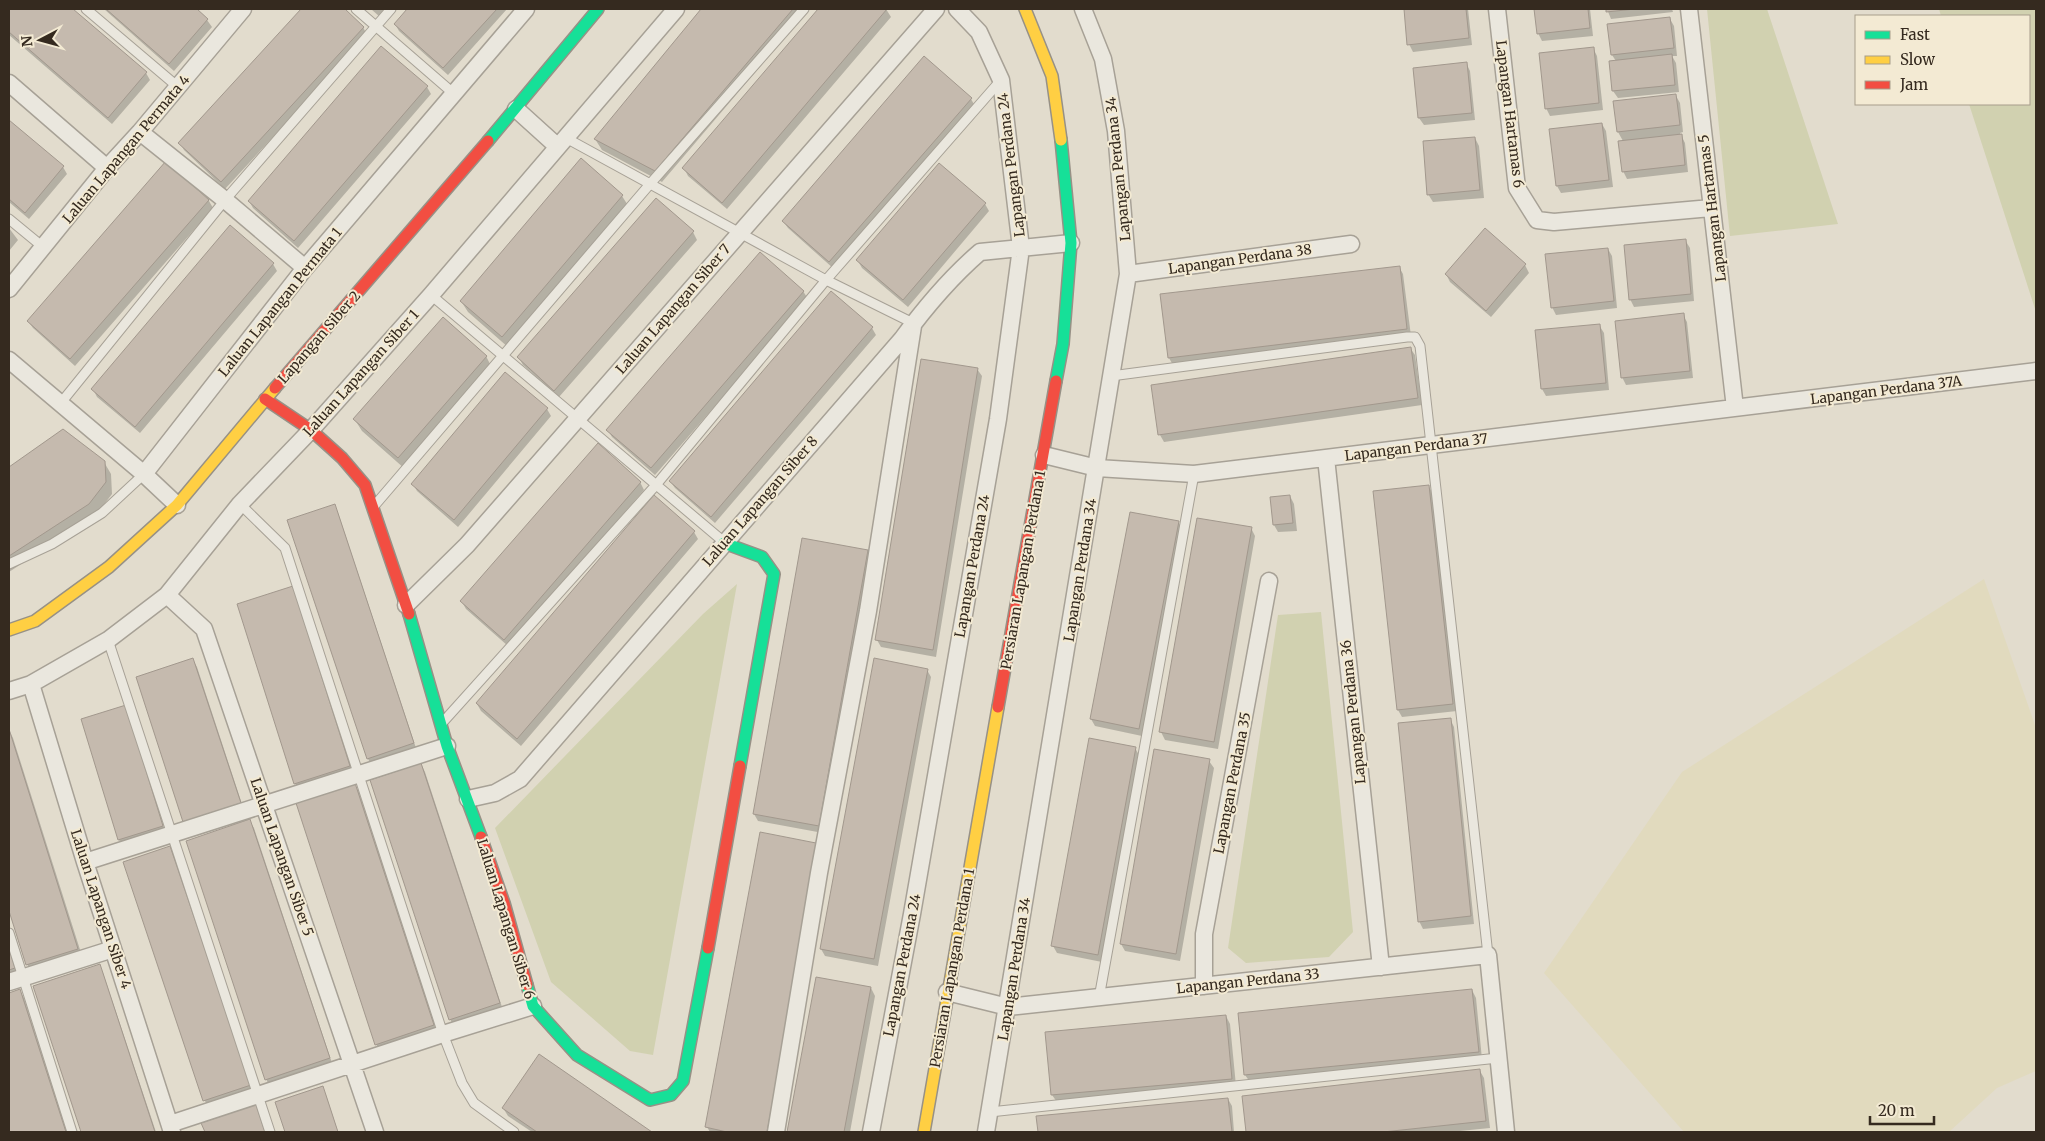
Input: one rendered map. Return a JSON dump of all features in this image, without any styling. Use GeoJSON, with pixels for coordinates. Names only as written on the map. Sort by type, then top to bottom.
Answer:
{"type":"FeatureCollection","features":[{"type":"Feature","properties":{"kind":"street","name":"Laluan Lapangan Permata 4"},"geometry":{"type":"LineString","coordinates":[[9,289],[107,168],[140,132],[243,9]]}},
{"type":"Feature","properties":{"kind":"street","name":"Laluan Lapangan Permata 1"},"geometry":{"type":"LineString","coordinates":[[144,474],[305,268],[526,9]]}},
{"type":"Feature","properties":{"kind":"street","name":"Lapangan Siber 2"},"geometry":{"type":"LineString","coordinates":[[9,630],[35,621],[109,567],[176,505],[265,399],[516,109],[598,9]]}},
{"type":"Feature","properties":{"kind":"street","name":"Laluan Lapangan Siber 1"},"geometry":{"type":"LineString","coordinates":[[9,691],[31,684],[108,640],[168,595],[240,504],[311,430],[431,295],[676,9]]}},
{"type":"Feature","properties":{"kind":"street","name":"Laluan Lapangan Siber 7"},"geometry":{"type":"LineString","coordinates":[[406,605],[467,545],[936,9]]}},
{"type":"Feature","properties":{"kind":"street","name":"Lapangan Perdana 24"},"geometry":{"type":"LineString","coordinates":[[871,1132],[912,914],[998,419],[1021,248],[1001,80],[979,32],[958,9]]}},
{"type":"Feature","properties":{"kind":"street","name":"Persiaran Lapangan Perdana 1"},"geometry":{"type":"LineString","coordinates":[[924,1132],[947,992],[1063,344],[1071,243],[1060,124],[1052,76],[1025,9]]}},
{"type":"Feature","properties":{"kind":"street","name":"Lapangan Perdana 34"},"geometry":{"type":"LineString","coordinates":[[986,1132],[1128,274],[1116,131],[1103,59],[1083,9]]}},
{"type":"Feature","properties":{"kind":"street","name":"Lapangan Hartamas 6"},"geometry":{"type":"LineString","coordinates":[[1497,9],[1517,188],[1537,220],[1554,222],[1711,208]]}},
{"type":"Feature","properties":{"kind":"street","name":"Lapangan Hartamas 5"},"geometry":{"type":"LineString","coordinates":[[1689,9],[1735,408]]}},
{"type":"Feature","properties":{"kind":"street"},"geometry":{"type":"LineString","coordinates":[[9,84],[107,168]]}},
{"type":"Feature","properties":{"kind":"street"},"geometry":{"type":"LineString","coordinates":[[516,109],[562,143]]}},
{"type":"Feature","properties":{"kind":"street"},"geometry":{"type":"LineString","coordinates":[[140,132],[225,200],[305,268]]}},
{"type":"Feature","properties":{"kind":"street","name":"Laluan Lapangan Siber 8"},"geometry":{"type":"LineString","coordinates":[[468,799],[495,793],[520,779],[902,339],[913,323],[969,262],[980,252],[1071,243]]}},
{"type":"Feature","properties":{"kind":"street","name":"Lapangan Perdana 38"},"geometry":{"type":"LineString","coordinates":[[1128,274],[1351,244]]}},
{"type":"Feature","properties":{"kind":"street"},"geometry":{"type":"LineString","coordinates":[[776,1132],[819,873],[868,611],[913,323]]}},
{"type":"Feature","properties":{"kind":"street"},"geometry":{"type":"LineString","coordinates":[[9,360],[144,474],[176,505]]}},
{"type":"Feature","properties":{"kind":"street","name":"Lapangan Perdana 37A"},"geometry":{"type":"LineString","coordinates":[[1735,408],[2036,372]]}},
{"type":"Feature","properties":{"kind":"street","name":"Laluan Lapangan Siber 6"},"geometry":{"type":"LineString","coordinates":[[265,399],[311,430],[342,458],[365,485],[406,605],[447,746],[468,799],[504,904],[533,1006],[577,1056],[650,1100],[671,1095],[683,1081],[693,1036],[774,574],[762,557],[724,543]]}},
{"type":"Feature","properties":{"kind":"street","name":"Lapangan Perdana 37"},"geometry":{"type":"LineString","coordinates":[[1044,455],[1096,468],[1194,474],[1735,408]]}},
{"type":"Feature","properties":{"kind":"street","name":"Lapangan Perdana 36"},"geometry":{"type":"LineString","coordinates":[[1326,458],[1381,967]]}},
{"type":"Feature","properties":{"kind":"street","name":"Lapangan Perdana 35"},"geometry":{"type":"LineString","coordinates":[[1204,986],[1204,934],[1269,581]]}},
{"type":"Feature","properties":{"kind":"street","name":"Laluan Lapangan Siber 5"},"geometry":{"type":"LineString","coordinates":[[168,595],[204,629],[375,1132]]}},
{"type":"Feature","properties":{"kind":"street","name":"Laluan Lapangan Siber 4"},"geometry":{"type":"LineString","coordinates":[[31,684],[85,862],[171,1128]]}},
{"type":"Feature","properties":{"kind":"street"},"geometry":{"type":"LineString","coordinates":[[85,862],[447,746]]}},
{"type":"Feature","properties":{"kind":"street"},"geometry":{"type":"LineString","coordinates":[[16,980],[113,949]]}},
{"type":"Feature","properties":{"kind":"street"},"geometry":{"type":"LineString","coordinates":[[1488,955],[1506,1132]]}},
{"type":"Feature","properties":{"kind":"street","name":"Lapangan Perdana 33"},"geometry":{"type":"LineString","coordinates":[[947,992],[1008,1007],[1488,955]]}},
{"type":"Feature","properties":{"kind":"street"},"geometry":{"type":"LineString","coordinates":[[171,1128],[258,1095],[533,1006]]}},
{"type":"Feature","properties":{"kind":"lane"},"geometry":{"type":"LineString","coordinates":[[86,9],[178,87]]}},
{"type":"Feature","properties":{"kind":"lane"},"geometry":{"type":"LineString","coordinates":[[356,9],[453,94]]}},
{"type":"Feature","properties":{"kind":"lane"},"geometry":{"type":"LineString","coordinates":[[60,404],[225,200],[391,9]]}},
{"type":"Feature","properties":{"kind":"lane"},"geometry":{"type":"LineString","coordinates":[[374,507],[650,184],[804,9]]}},
{"type":"Feature","properties":{"kind":"lane"},"geometry":{"type":"LineString","coordinates":[[441,724],[656,485],[826,280],[1001,80]]}},
{"type":"Feature","properties":{"kind":"lane"},"geometry":{"type":"LineString","coordinates":[[562,143],[650,184],[826,280],[913,323]]}},
{"type":"Feature","properties":{"kind":"lane"},"geometry":{"type":"LineString","coordinates":[[9,219],[43,247]]}},
{"type":"Feature","properties":{"kind":"lane"},"geometry":{"type":"LineString","coordinates":[[431,295],[724,543]]}},
{"type":"Feature","properties":{"kind":"lane"},"geometry":{"type":"LineString","coordinates":[[1111,376],[1397,338],[1415,338],[1420,346],[1488,955]]}},
{"type":"Feature","properties":{"kind":"lane","name":"Laluan Lapangan Permata 1"},"geometry":{"type":"LineString","coordinates":[[9,564],[52,544],[102,514],[144,474]]}},
{"type":"Feature","properties":{"kind":"lane"},"geometry":{"type":"LineString","coordinates":[[1099,998],[1194,474]]}},
{"type":"Feature","properties":{"kind":"lane"},"geometry":{"type":"LineString","coordinates":[[240,504],[285,548],[360,773],[443,1034],[462,1083],[474,1103],[514,1132]]}},
{"type":"Feature","properties":{"kind":"lane"},"geometry":{"type":"LineString","coordinates":[[108,640],[270,1132]]}},
{"type":"Feature","properties":{"kind":"lane"},"geometry":{"type":"LineString","coordinates":[[9,934],[16,980],[72,1132]]}},
{"type":"Feature","properties":{"kind":"lane"},"geometry":{"type":"LineString","coordinates":[[990,1112],[1498,1058]]}},
{"type":"Feature","properties":{"kind":"shaded area"},"geometry":{"type":"Polygon","coordinates":[[[1984,579],[2036,728],[2036,1071],[1997,1088],[1949,1132],[1684,1132],[1544,973],[1682,772],[1984,579]]]}},
{"type":"Feature","properties":{"kind":"green space"},"geometry":{"type":"Polygon","coordinates":[[[1707,9],[1767,9],[1838,224],[1730,236],[1707,9]]]}},
{"type":"Feature","properties":{"kind":"green space"},"geometry":{"type":"Polygon","coordinates":[[[1939,9],[2036,9],[2036,312],[1969,105],[2030,105],[2030,15],[1941,15],[1939,9]]]}},
{"type":"Feature","properties":{"kind":"green space"},"geometry":{"type":"Polygon","coordinates":[[[737,584],[653,1055],[630,1051],[551,982],[495,828],[703,614],[737,584]]]}},
{"type":"Feature","properties":{"kind":"green space"},"geometry":{"type":"Polygon","coordinates":[[[1321,612],[1353,932],[1329,957],[1246,963],[1228,948],[1278,615],[1321,612]]]}},
{"type":"Feature","properties":{"kind":"building"},"geometry":{"type":"Polygon","coordinates":[[[9,9],[73,9],[147,72],[108,118],[9,32],[9,9]]]}},
{"type":"Feature","properties":{"kind":"building"},"geometry":{"type":"Polygon","coordinates":[[[106,9],[197,9],[208,19],[169,64],[106,9]]]}},
{"type":"Feature","properties":{"kind":"building"},"geometry":{"type":"Polygon","coordinates":[[[301,9],[345,9],[364,27],[221,182],[178,143],[301,9]]]}},
{"type":"Feature","properties":{"kind":"building"},"geometry":{"type":"Polygon","coordinates":[[[407,9],[497,9],[443,68],[394,24],[407,9]]]}},
{"type":"Feature","properties":{"kind":"building"},"geometry":{"type":"Polygon","coordinates":[[[701,9],[793,9],[655,171],[594,139],[701,9]]]}},
{"type":"Feature","properties":{"kind":"building"},"geometry":{"type":"Polygon","coordinates":[[[818,9],[887,9],[722,203],[682,168],[818,9]]]}},
{"type":"Feature","properties":{"kind":"building"},"geometry":{"type":"Polygon","coordinates":[[[1404,9],[1466,9],[1469,38],[1407,45],[1404,9]]]}},
{"type":"Feature","properties":{"kind":"building"},"geometry":{"type":"Polygon","coordinates":[[[1534,9],[1588,9],[1590,28],[1537,34],[1534,9]]]}},
{"type":"Feature","properties":{"kind":"building"},"geometry":{"type":"Polygon","coordinates":[[[1606,9],[1635,9],[1606,12],[1606,9]]]}},
{"type":"Feature","properties":{"kind":"building"},"geometry":{"type":"Polygon","coordinates":[[[1670,17],[1674,48],[1611,55],[1607,24],[1670,17]]]}},
{"type":"Feature","properties":{"kind":"building"},"geometry":{"type":"Polygon","coordinates":[[[381,46],[428,86],[294,241],[248,201],[381,46]]]}},
{"type":"Feature","properties":{"kind":"building"},"geometry":{"type":"Polygon","coordinates":[[[1594,47],[1599,103],[1545,109],[1539,53],[1594,47]]]}},
{"type":"Feature","properties":{"kind":"building"},"geometry":{"type":"Polygon","coordinates":[[[1672,54],[1675,85],[1612,91],[1609,61],[1672,54]]]}},
{"type":"Feature","properties":{"kind":"building"},"geometry":{"type":"Polygon","coordinates":[[[924,56],[972,98],[829,262],[782,221],[924,56]]]}},
{"type":"Feature","properties":{"kind":"building"},"geometry":{"type":"Polygon","coordinates":[[[1467,62],[1472,113],[1418,118],[1413,68],[1467,62]]]}},
{"type":"Feature","properties":{"kind":"building"},"geometry":{"type":"Polygon","coordinates":[[[1676,94],[1680,125],[1617,132],[1613,101],[1676,94]]]}},
{"type":"Feature","properties":{"kind":"building"},"geometry":{"type":"Polygon","coordinates":[[[9,120],[64,166],[25,213],[9,199],[9,120]]]}},
{"type":"Feature","properties":{"kind":"building"},"geometry":{"type":"Polygon","coordinates":[[[1602,123],[1609,180],[1556,186],[1549,129],[1602,123]]]}},
{"type":"Feature","properties":{"kind":"building"},"geometry":{"type":"Polygon","coordinates":[[[1682,134],[1685,165],[1622,172],[1618,141],[1682,134]]]}},
{"type":"Feature","properties":{"kind":"building"},"geometry":{"type":"Polygon","coordinates":[[[1475,137],[1480,190],[1427,195],[1423,141],[1475,137]]]}},
{"type":"Feature","properties":{"kind":"building"},"geometry":{"type":"Polygon","coordinates":[[[581,158],[623,195],[502,337],[460,301],[581,158]]]}},
{"type":"Feature","properties":{"kind":"building"},"geometry":{"type":"Polygon","coordinates":[[[166,161],[209,200],[70,359],[27,321],[166,161]]]}},
{"type":"Feature","properties":{"kind":"building"},"geometry":{"type":"Polygon","coordinates":[[[939,163],[986,203],[903,300],[856,260],[939,163]]]}},
{"type":"Feature","properties":{"kind":"building"},"geometry":{"type":"Polygon","coordinates":[[[656,198],[694,231],[554,391],[517,357],[656,198]]]}},
{"type":"Feature","properties":{"kind":"building"},"geometry":{"type":"Polygon","coordinates":[[[230,225],[274,263],[135,427],[91,389],[230,225]]]}},
{"type":"Feature","properties":{"kind":"building"},"geometry":{"type":"Polygon","coordinates":[[[1485,228],[1526,264],[1486,311],[1445,274],[1485,228]]]}},
{"type":"Feature","properties":{"kind":"building"},"geometry":{"type":"Polygon","coordinates":[[[1686,239],[1691,294],[1629,300],[1624,245],[1686,239]]]}},
{"type":"Feature","properties":{"kind":"building"},"geometry":{"type":"Polygon","coordinates":[[[1608,248],[1614,301],[1551,308],[1545,254],[1608,248]]]}},
{"type":"Feature","properties":{"kind":"building"},"geometry":{"type":"Polygon","coordinates":[[[760,252],[804,291],[651,468],[606,430],[760,252]]]}},
{"type":"Feature","properties":{"kind":"building"},"geometry":{"type":"Polygon","coordinates":[[[1400,266],[1407,329],[1168,358],[1160,294],[1400,266]]]}},
{"type":"Feature","properties":{"kind":"building"},"geometry":{"type":"Polygon","coordinates":[[[831,291],[873,327],[711,517],[669,481],[831,291]]]}},
{"type":"Feature","properties":{"kind":"building"},"geometry":{"type":"Polygon","coordinates":[[[1684,313],[1690,371],[1621,378],[1615,321],[1684,313]]]}},
{"type":"Feature","properties":{"kind":"building"},"geometry":{"type":"Polygon","coordinates":[[[443,317],[487,356],[398,458],[353,419],[443,317]]]}},
{"type":"Feature","properties":{"kind":"building"},"geometry":{"type":"Polygon","coordinates":[[[1600,324],[1606,383],[1541,389],[1535,330],[1600,324]]]}},
{"type":"Feature","properties":{"kind":"building"},"geometry":{"type":"Polygon","coordinates":[[[1411,347],[1418,398],[1158,435],[1151,385],[1411,347]]]}},
{"type":"Feature","properties":{"kind":"building"},"geometry":{"type":"Polygon","coordinates":[[[921,359],[978,368],[933,650],[875,640],[921,359]]]}},
{"type":"Feature","properties":{"kind":"building"},"geometry":{"type":"Polygon","coordinates":[[[505,372],[548,408],[454,520],[411,484],[505,372]]]}},
{"type":"Feature","properties":{"kind":"building"},"geometry":{"type":"Polygon","coordinates":[[[63,429],[105,461],[106,482],[89,504],[9,556],[9,467],[63,429]]]}},
{"type":"Feature","properties":{"kind":"building"},"geometry":{"type":"Polygon","coordinates":[[[598,443],[641,482],[504,640],[460,601],[598,443]]]}},
{"type":"Feature","properties":{"kind":"building"},"geometry":{"type":"Polygon","coordinates":[[[1429,485],[1453,704],[1397,710],[1373,491],[1429,485]]]}},
{"type":"Feature","properties":{"kind":"building"},"geometry":{"type":"Polygon","coordinates":[[[654,495],[695,531],[517,739],[476,703],[654,495]]]}},
{"type":"Feature","properties":{"kind":"building"},"geometry":{"type":"Polygon","coordinates":[[[1290,495],[1293,523],[1273,525],[1270,497],[1290,495]]]}},
{"type":"Feature","properties":{"kind":"building"},"geometry":{"type":"Polygon","coordinates":[[[335,504],[414,743],[367,759],[287,520],[335,504]]]}},
{"type":"Feature","properties":{"kind":"building"},"geometry":{"type":"Polygon","coordinates":[[[1130,512],[1179,521],[1139,729],[1090,719],[1130,512]]]}},
{"type":"Feature","properties":{"kind":"building"},"geometry":{"type":"Polygon","coordinates":[[[1197,518],[1252,527],[1214,742],[1159,732],[1197,518]]]}},
{"type":"Feature","properties":{"kind":"building"},"geometry":{"type":"Polygon","coordinates":[[[802,538],[868,550],[819,826],[753,814],[802,538]]]}},
{"type":"Feature","properties":{"kind":"building"},"geometry":{"type":"Polygon","coordinates":[[[293,586],[350,766],[294,784],[237,604],[293,586]]]}},
{"type":"Feature","properties":{"kind":"building"},"geometry":{"type":"Polygon","coordinates":[[[193,658],[241,803],[183,822],[136,677],[193,658]]]}},
{"type":"Feature","properties":{"kind":"building"},"geometry":{"type":"Polygon","coordinates":[[[874,658],[928,669],[874,959],[820,949],[874,658]]]}},
{"type":"Feature","properties":{"kind":"building"},"geometry":{"type":"Polygon","coordinates":[[[126,705],[163,826],[118,840],[81,719],[126,705]]]}},
{"type":"Feature","properties":{"kind":"building"},"geometry":{"type":"Polygon","coordinates":[[[1451,718],[1471,916],[1418,922],[1398,723],[1451,718]]]}},
{"type":"Feature","properties":{"kind":"building"},"geometry":{"type":"Polygon","coordinates":[[[9,729],[78,949],[26,965],[9,911],[9,729]]]}},
{"type":"Feature","properties":{"kind":"building"},"geometry":{"type":"Polygon","coordinates":[[[1089,738],[1136,747],[1098,955],[1051,946],[1089,738]]]}},
{"type":"Feature","properties":{"kind":"building"},"geometry":{"type":"Polygon","coordinates":[[[1154,749],[1210,759],[1176,954],[1120,944],[1154,749]]]}},
{"type":"Feature","properties":{"kind":"building"},"geometry":{"type":"Polygon","coordinates":[[[421,763],[500,1003],[449,1020],[370,780],[421,763]]]}},
{"type":"Feature","properties":{"kind":"building"},"geometry":{"type":"Polygon","coordinates":[[[355,783],[434,1025],[375,1045],[296,803],[355,783]]]}},
{"type":"Feature","properties":{"kind":"building"},"geometry":{"type":"Polygon","coordinates":[[[250,819],[330,1058],[265,1080],[186,841],[250,819]]]}},
{"type":"Feature","properties":{"kind":"building"},"geometry":{"type":"Polygon","coordinates":[[[760,832],[821,844],[767,1132],[727,1132],[705,1127],[760,832]]]}},
{"type":"Feature","properties":{"kind":"building"},"geometry":{"type":"Polygon","coordinates":[[[170,846],[251,1085],[203,1101],[123,862],[170,846]]]}},
{"type":"Feature","properties":{"kind":"building"},"geometry":{"type":"Polygon","coordinates":[[[9,948],[15,968],[9,970],[9,948]]]}},
{"type":"Feature","properties":{"kind":"building"},"geometry":{"type":"Polygon","coordinates":[[[100,964],[155,1132],[81,1132],[33,986],[100,964]]]}},
{"type":"Feature","properties":{"kind":"building"},"geometry":{"type":"Polygon","coordinates":[[[816,977],[871,987],[844,1132],[787,1132],[816,977]]]}},
{"type":"Feature","properties":{"kind":"building"},"geometry":{"type":"Polygon","coordinates":[[[20,989],[66,1132],[9,1132],[9,993],[20,989]]]}},
{"type":"Feature","properties":{"kind":"building"},"geometry":{"type":"Polygon","coordinates":[[[1472,989],[1479,1052],[1244,1075],[1238,1013],[1472,989]]]}},
{"type":"Feature","properties":{"kind":"building"},"geometry":{"type":"Polygon","coordinates":[[[1226,1015],[1232,1079],[1051,1095],[1045,1032],[1226,1015]]]}},
{"type":"Feature","properties":{"kind":"building"},"geometry":{"type":"Polygon","coordinates":[[[539,1054],[652,1132],[537,1132],[502,1108],[539,1054]]]}},
{"type":"Feature","properties":{"kind":"building"},"geometry":{"type":"Polygon","coordinates":[[[1480,1069],[1486,1121],[1383,1132],[1246,1132],[1242,1096],[1480,1069]]]}},
{"type":"Feature","properties":{"kind":"building"},"geometry":{"type":"Polygon","coordinates":[[[323,1086],[338,1132],[285,1132],[275,1102],[323,1086]]]}},
{"type":"Feature","properties":{"kind":"building"},"geometry":{"type":"Polygon","coordinates":[[[1228,1098],[1232,1132],[1038,1132],[1036,1116],[1228,1098]]]}},
{"type":"Feature","properties":{"kind":"building"},"geometry":{"type":"Polygon","coordinates":[[[256,1104],[265,1132],[205,1132],[201,1123],[256,1104]]]}},
{"type":"Feature","properties":{"kind":"traffic: fast"},"geometry":{"type":"LineString","coordinates":[[488,141],[598,9]]}},
{"type":"Feature","properties":{"kind":"traffic: fast"},"geometry":{"type":"LineString","coordinates":[[1056,381],[1063,344],[1071,243],[1061,140]]}},
{"type":"Feature","properties":{"kind":"traffic: fast"},"geometry":{"type":"LineString","coordinates":[[724,543],[762,557],[774,574],[740,766]]}},
{"type":"Feature","properties":{"kind":"traffic: fast"},"geometry":{"type":"LineString","coordinates":[[409,614],[447,746],[481,837]]}},
{"type":"Feature","properties":{"kind":"traffic: fast"},"geometry":{"type":"LineString","coordinates":[[527,985],[533,1006],[577,1055],[650,1100],[671,1095],[683,1081],[708,948]]}},
{"type":"Feature","properties":{"kind":"traffic: slow"},"geometry":{"type":"LineString","coordinates":[[1025,9],[1052,76],[1061,140]]}},
{"type":"Feature","properties":{"kind":"traffic: slow"},"geometry":{"type":"LineString","coordinates":[[9,630],[35,621],[109,567],[177,505],[275,388]]}},
{"type":"Feature","properties":{"kind":"traffic: slow"},"geometry":{"type":"LineString","coordinates":[[924,1132],[998,707]]}},
{"type":"Feature","properties":{"kind":"traffic: jam"},"geometry":{"type":"LineString","coordinates":[[275,388],[488,141]]}},
{"type":"Feature","properties":{"kind":"traffic: jam"},"geometry":{"type":"LineString","coordinates":[[998,707],[1056,381]]}},
{"type":"Feature","properties":{"kind":"traffic: jam"},"geometry":{"type":"LineString","coordinates":[[265,399],[311,430],[342,458],[365,485],[409,614]]}},
{"type":"Feature","properties":{"kind":"traffic: jam"},"geometry":{"type":"LineString","coordinates":[[708,948],[740,766]]}},
{"type":"Feature","properties":{"kind":"traffic: jam"},"geometry":{"type":"LineString","coordinates":[[481,837],[504,903],[527,985]]}}]}
